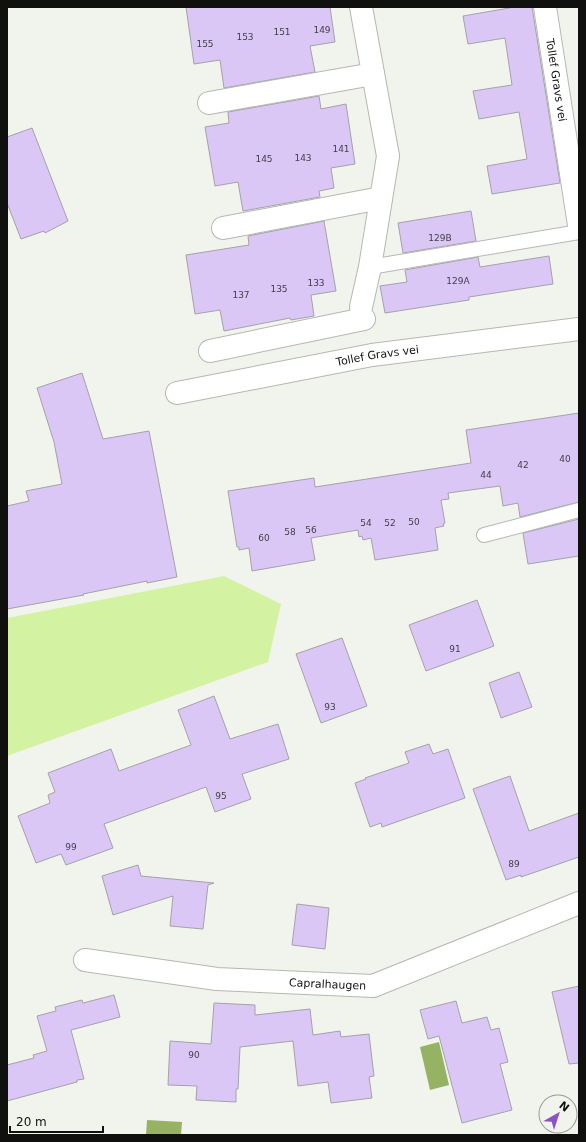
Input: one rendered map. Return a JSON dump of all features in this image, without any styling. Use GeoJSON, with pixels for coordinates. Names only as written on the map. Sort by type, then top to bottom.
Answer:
{"type":"FeatureCollection","features":[{"type":"Feature","properties":{"kind":"street"},"geometry":{"type":"LineString","coordinates":[[210,350],[363,313],[388,156],[361,7]]}},
{"type":"Feature","properties":{"kind":"street","name":"Tollef Gravs vei"},"geometry":{"type":"LineString","coordinates":[[545,7],[579,225]]}},
{"type":"Feature","properties":{"kind":"street"},"geometry":{"type":"LineString","coordinates":[[209,103],[373,74]]}},
{"type":"Feature","properties":{"kind":"street"},"geometry":{"type":"LineString","coordinates":[[222,228],[381,198]]}},
{"type":"Feature","properties":{"kind":"street","name":"Tollef Gravs vei"},"geometry":{"type":"LineString","coordinates":[[177,393],[372,355],[579,329]]}},
{"type":"Feature","properties":{"kind":"street","name":"Capralhaugen"},"geometry":{"type":"LineString","coordinates":[[85,960],[217,979],[373,986],[579,903]]}},
{"type":"Feature","properties":{"kind":"lane"},"geometry":{"type":"LineString","coordinates":[[370,267],[579,232]]}},
{"type":"Feature","properties":{"kind":"lane"},"geometry":{"type":"LineString","coordinates":[[484,535],[579,510]]}},
{"type":"Feature","properties":{"kind":"shaded area"},"geometry":{"type":"Polygon","coordinates":[[[224,576],[281,604],[268,662],[7,756],[7,618],[224,576]]]}},
{"type":"Feature","properties":{"kind":"shaded area"},"geometry":{"type":"Polygon","coordinates":[[[439,1042],[449,1085],[430,1090],[420,1047],[439,1042]]]}},
{"type":"Feature","properties":{"kind":"shaded area"},"geometry":{"type":"Polygon","coordinates":[[[147,1120],[182,1122],[181,1135],[146,1135],[147,1120]]]}},
{"type":"Feature","properties":{"kind":"building"},"geometry":{"type":"Polygon","coordinates":[[[186,7],[330,7],[335,42],[310,46],[315,72],[224,88],[220,60],[194,64],[186,7]]]}},
{"type":"Feature","properties":{"kind":"building"},"geometry":{"type":"Polygon","coordinates":[[[515,7],[532,7],[560,183],[492,194],[487,166],[527,159],[519,112],[479,119],[473,91],[512,85],[505,38],[468,44],[463,16],[515,7]]]}},
{"type":"Feature","properties":{"kind":"building"},"geometry":{"type":"Polygon","coordinates":[[[319,96],[321,109],[346,104],[355,164],[331,168],[334,188],[319,191],[320,197],[243,211],[238,182],[215,186],[205,127],[229,123],[228,112],[319,96]]]}},
{"type":"Feature","properties":{"kind":"building"},"geometry":{"type":"Polygon","coordinates":[[[32,128],[68,221],[45,233],[44,231],[21,239],[7,203],[7,137],[32,128]]]}},
{"type":"Feature","properties":{"kind":"building"},"geometry":{"type":"Polygon","coordinates":[[[471,211],[476,241],[403,253],[398,223],[471,211]]]}},
{"type":"Feature","properties":{"kind":"building"},"geometry":{"type":"Polygon","coordinates":[[[324,221],[336,291],[311,295],[314,316],[291,320],[290,318],[224,331],[220,310],[195,314],[186,255],[249,245],[248,236],[324,221]]]}},
{"type":"Feature","properties":{"kind":"building"},"geometry":{"type":"Polygon","coordinates":[[[549,256],[553,284],[469,297],[469,300],[385,313],[380,286],[407,282],[405,270],[478,257],[480,267],[549,256]]]}},
{"type":"Feature","properties":{"kind":"building"},"geometry":{"type":"Polygon","coordinates":[[[82,373],[103,439],[149,431],[177,577],[147,583],[147,581],[83,594],[84,595],[7,609],[7,506],[29,501],[26,491],[62,484],[54,442],[37,388],[82,373]]]}},
{"type":"Feature","properties":{"kind":"building"},"geometry":{"type":"Polygon","coordinates":[[[579,413],[579,502],[520,517],[518,503],[503,506],[500,486],[448,493],[449,499],[441,500],[445,523],[443,524],[444,526],[435,528],[438,550],[375,560],[371,538],[363,540],[362,536],[359,537],[358,530],[311,538],[315,560],[252,571],[249,548],[239,550],[239,547],[237,547],[228,491],[314,478],[315,487],[471,463],[466,430],[579,413]]]}},
{"type":"Feature","properties":{"kind":"building"},"geometry":{"type":"Polygon","coordinates":[[[579,519],[579,556],[528,564],[523,533],[579,519]]]}},
{"type":"Feature","properties":{"kind":"building"},"geometry":{"type":"Polygon","coordinates":[[[477,600],[494,646],[426,671],[409,625],[477,600]]]}},
{"type":"Feature","properties":{"kind":"building"},"geometry":{"type":"Polygon","coordinates":[[[342,638],[367,706],[321,723],[296,654],[342,638]]]}},
{"type":"Feature","properties":{"kind":"building"},"geometry":{"type":"Polygon","coordinates":[[[519,672],[532,707],[501,718],[489,683],[519,672]]]}},
{"type":"Feature","properties":{"kind":"building"},"geometry":{"type":"Polygon","coordinates":[[[214,696],[230,739],[278,724],[289,759],[242,774],[251,799],[215,812],[206,787],[104,824],[113,848],[66,865],[61,854],[36,863],[18,816],[50,803],[48,795],[55,792],[48,773],[111,749],[119,771],[191,745],[178,710],[214,696]]]}},
{"type":"Feature","properties":{"kind":"building"},"geometry":{"type":"Polygon","coordinates":[[[429,744],[433,754],[448,749],[465,798],[382,827],[381,823],[370,827],[355,783],[366,779],[365,778],[409,763],[405,752],[429,744]]]}},
{"type":"Feature","properties":{"kind":"building"},"geometry":{"type":"Polygon","coordinates":[[[510,776],[529,831],[579,813],[579,857],[521,877],[521,875],[506,880],[473,789],[510,776]]]}},
{"type":"Feature","properties":{"kind":"building"},"geometry":{"type":"Polygon","coordinates":[[[138,865],[141,876],[214,883],[208,885],[203,929],[170,926],[173,896],[113,915],[102,876],[138,865]]]}},
{"type":"Feature","properties":{"kind":"building"},"geometry":{"type":"Polygon","coordinates":[[[297,904],[329,908],[325,949],[292,945],[297,904]]]}},
{"type":"Feature","properties":{"kind":"building"},"geometry":{"type":"Polygon","coordinates":[[[579,986],[579,1063],[569,1064],[552,992],[579,986]]]}},
{"type":"Feature","properties":{"kind":"building"},"geometry":{"type":"Polygon","coordinates":[[[114,995],[120,1017],[71,1030],[84,1079],[7,1101],[7,1065],[34,1058],[33,1055],[47,1051],[37,1016],[56,1011],[55,1007],[82,1000],[83,1003],[114,995]]]}},
{"type":"Feature","properties":{"kind":"building"},"geometry":{"type":"Polygon","coordinates":[[[456,1001],[462,1023],[487,1017],[491,1030],[499,1028],[508,1062],[500,1064],[512,1110],[462,1123],[439,1036],[428,1039],[420,1010],[456,1001]]]}},
{"type":"Feature","properties":{"kind":"building"},"geometry":{"type":"Polygon","coordinates":[[[214,1003],[255,1005],[255,1015],[310,1009],[313,1035],[340,1031],[341,1037],[369,1034],[374,1076],[369,1077],[372,1098],[331,1103],[328,1082],[298,1086],[293,1041],[240,1047],[236,1102],[196,1100],[197,1086],[168,1085],[170,1041],[211,1044],[214,1003]]]}}]}
